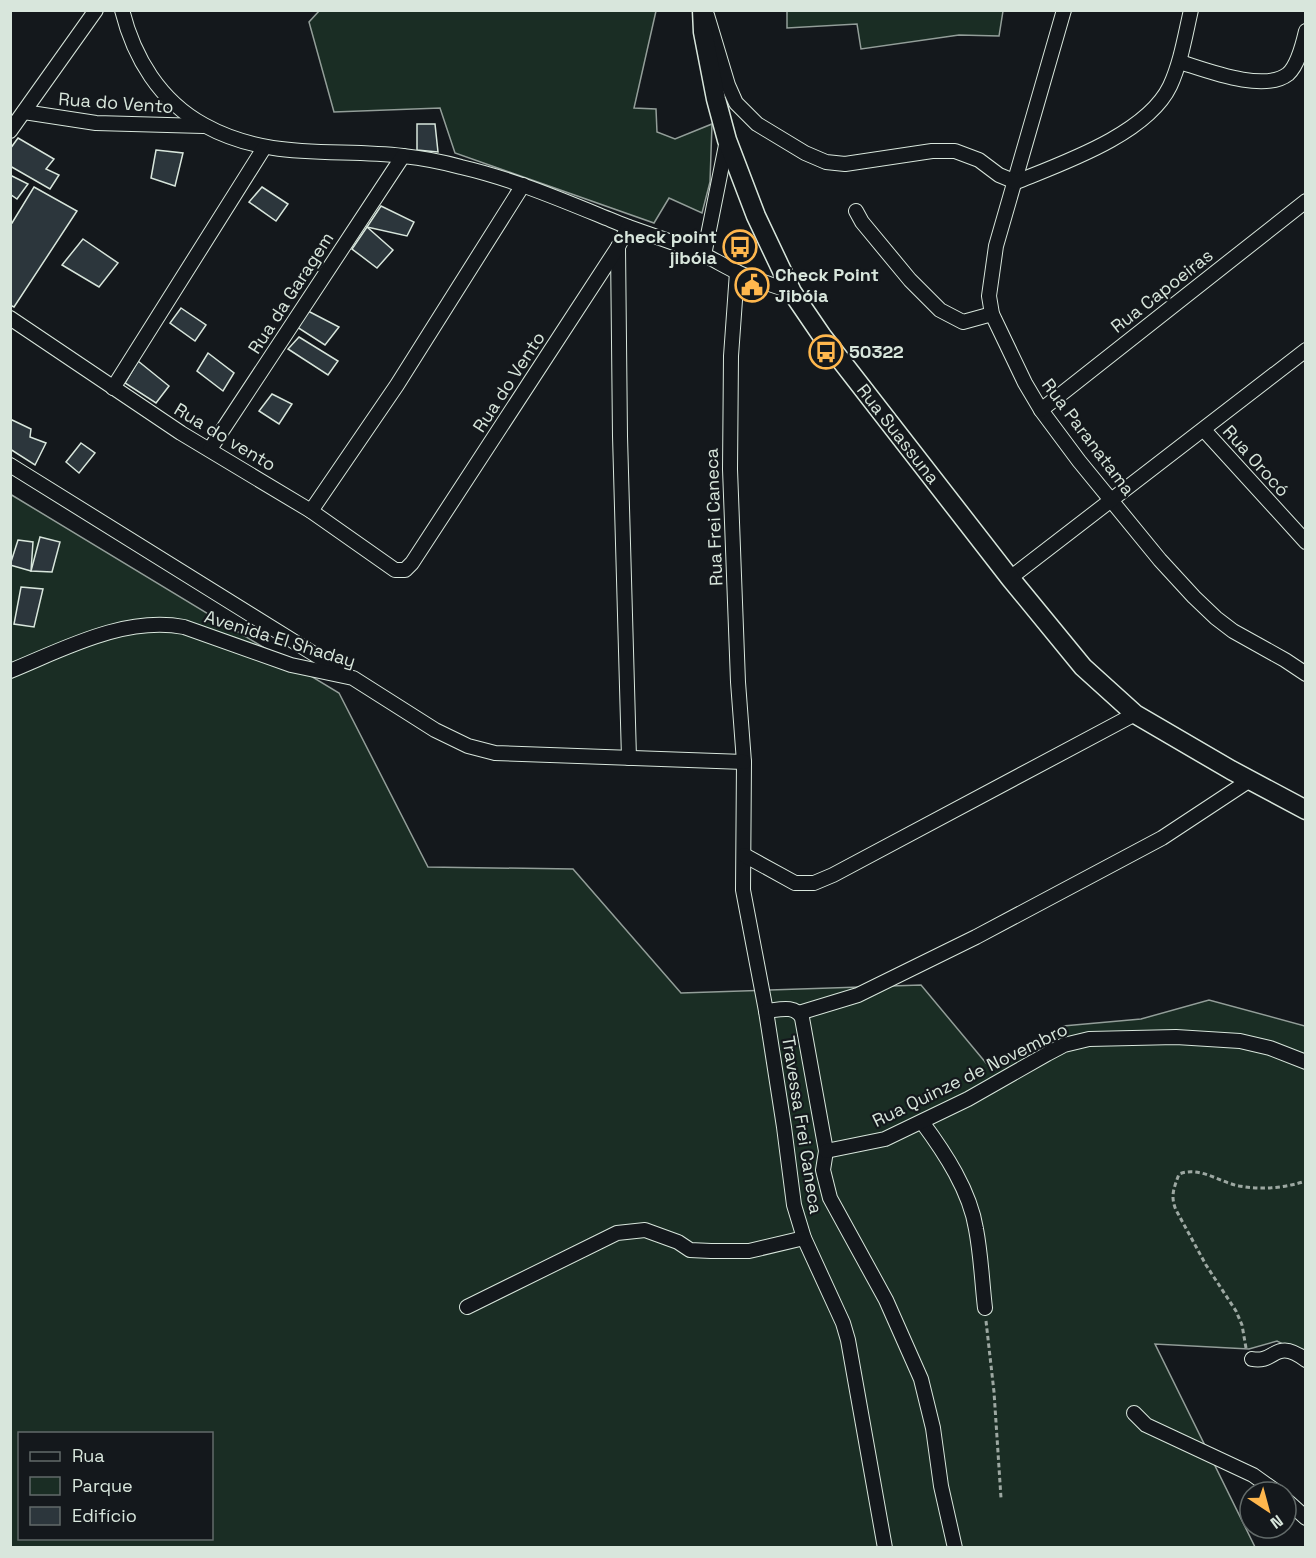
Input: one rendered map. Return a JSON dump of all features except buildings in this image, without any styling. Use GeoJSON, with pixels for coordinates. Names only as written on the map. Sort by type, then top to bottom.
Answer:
{"type":"FeatureCollection","features":[{"type":"Feature","properties":{"kind":"street"},"geometry":{"type":"LineString","coordinates":[[10,131],[96,10]]}},
{"type":"Feature","properties":{"kind":"street","name":"Rua do Vento"},"geometry":{"type":"LineString","coordinates":[[122,10],[133,46],[148,74],[167,98],[188,116],[240,141],[264,148],[403,156],[461,167],[523,185],[704,255],[736,272],[792,292]]}},
{"type":"Feature","properties":{"kind":"street"},"geometry":{"type":"LineString","coordinates":[[704,10],[736,103],[758,123],[805,153],[826,162],[845,164],[932,151],[955,151],[979,160],[999,175],[1016,182],[1055,166],[1134,127],[1158,105],[1169,88],[1180,62],[1191,10]]}},
{"type":"Feature","properties":{"kind":"street","name":"Rua Suassuna"},"geometry":{"type":"LineString","coordinates":[[704,10],[703,32],[716,99],[727,140],[756,216],[792,292],[822,336],[1010,579],[1083,667],[1135,714],[1305,810]]}},
{"type":"Feature","properties":{"kind":"street","name":"Rua Paranatama"},"geometry":{"type":"LineString","coordinates":[[1064,10],[996,246],[989,296],[992,314],[1025,383],[1041,410],[1079,461],[1160,560],[1216,618],[1233,631],[1305,674]]}},
{"type":"Feature","properties":{"kind":"street"},"geometry":{"type":"LineString","coordinates":[[1180,62],[1261,82],[1276,79],[1287,74],[1295,65],[1305,31]]}},
{"type":"Feature","properties":{"kind":"street","name":"Rua do Vento"},"geometry":{"type":"LineString","coordinates":[[24,112],[96,123],[205,126]]}},
{"type":"Feature","properties":{"kind":"street"},"geometry":{"type":"LineString","coordinates":[[704,255],[727,140]]}},
{"type":"Feature","properties":{"kind":"street"},"geometry":{"type":"LineString","coordinates":[[113,388],[264,148]]}},
{"type":"Feature","properties":{"kind":"street","name":"Rua da Garagem"},"geometry":{"type":"LineString","coordinates":[[210,449],[403,156]]}},
{"type":"Feature","properties":{"kind":"street"},"geometry":{"type":"LineString","coordinates":[[311,511],[397,385],[523,185]]}},
{"type":"Feature","properties":{"kind":"street","name":"Rua Capoeiras"},"geometry":{"type":"LineString","coordinates":[[1041,410],[1305,201]]}},
{"type":"Feature","properties":{"kind":"street"},"geometry":{"type":"LineString","coordinates":[[856,211],[862,222],[910,280],[940,310],[963,322],[992,314]]}},
{"type":"Feature","properties":{"kind":"street","name":"Rua do Vento"},"geometry":{"type":"LineString","coordinates":[[418,554],[618,248],[628,227]]}},
{"type":"Feature","properties":{"kind":"street"},"geometry":{"type":"LineString","coordinates":[[618,248],[630,758]]}},
{"type":"Feature","properties":{"kind":"street","name":"Rua Frei Caneca"},"geometry":{"type":"LineString","coordinates":[[736,272],[731,356],[730,469],[738,682],[744,762]]}},
{"type":"Feature","properties":{"kind":"street","name":"Rua do vento"},"geometry":{"type":"LineString","coordinates":[[10,318],[113,388],[311,511],[395,570],[405,570],[418,554]]}},
{"type":"Feature","properties":{"kind":"street"},"geometry":{"type":"LineString","coordinates":[[1010,579],[1304,353]]}},
{"type":"Feature","properties":{"kind":"street","name":"Rua Orocó"},"geometry":{"type":"LineString","coordinates":[[1204,430],[1305,542]]}},
{"type":"Feature","properties":{"kind":"street"},"geometry":{"type":"LineString","coordinates":[[10,465],[353,678]]}},
{"type":"Feature","properties":{"kind":"street","name":"Avenida El Shaday"},"geometry":{"type":"LineString","coordinates":[[10,671],[73,644],[141,626],[166,624],[184,627],[291,665],[353,678],[435,730],[468,746],[495,753],[744,762]]}},
{"type":"Feature","properties":{"kind":"street"},"geometry":{"type":"LineString","coordinates":[[744,855],[795,883],[814,883],[1135,714]]}},
{"type":"Feature","properties":{"kind":"street","name":"Travessa Frei Caneca"},"geometry":{"type":"LineString","coordinates":[[744,762],[743,890],[766,1011],[794,1205],[804,1238],[843,1323],[848,1340],[885,1548]]}},
{"type":"Feature","properties":{"kind":"street"},"geometry":{"type":"LineString","coordinates":[[766,1011],[790,1009],[799,1013],[858,994],[976,937],[1162,838],[1250,780]]}},
{"type":"Feature","properties":{"kind":"street"},"geometry":{"type":"LineString","coordinates":[[799,1013],[826,1151],[822,1170],[830,1198],[886,1300],[921,1379],[933,1428],[941,1486],[955,1548]]}},
{"type":"Feature","properties":{"kind":"street","name":"Rua Quinze de Novembro"},"geometry":{"type":"LineString","coordinates":[[826,1151],[885,1139],[968,1099],[1065,1045],[1089,1039],[1176,1037],[1240,1041],[1270,1048],[1305,1062]]}},
{"type":"Feature","properties":{"kind":"street"},"geometry":{"type":"LineString","coordinates":[[922,1122],[938,1143],[969,1200],[976,1228],[985,1308]]}},
{"type":"Feature","properties":{"kind":"street"},"geometry":{"type":"LineString","coordinates":[[467,1307],[617,1233],[645,1230],[678,1242],[690,1250],[711,1251],[749,1251],[804,1238]]}},
{"type":"Feature","properties":{"kind":"street"},"geometry":{"type":"LineString","coordinates":[[1252,1359],[1259,1360],[1285,1349],[1295,1352],[1305,1360]]}},
{"type":"Feature","properties":{"kind":"street"},"geometry":{"type":"LineString","coordinates":[[1134,1413],[1146,1425],[1260,1480]]}},
{"type":"Feature","properties":{"kind":"path"},"geometry":{"type":"LineString","coordinates":[[1252,1359],[1247,1354],[1242,1325],[1236,1311],[1206,1265],[1176,1210],[1172,1200],[1172,1191],[1179,1174],[1187,1171],[1215,1177],[1238,1186],[1272,1189],[1305,1181]]}},
{"type":"Feature","properties":{"kind":"path"},"geometry":{"type":"LineString","coordinates":[[985,1308],[994,1392],[1001,1498]]}},
{"type":"Feature","properties":{"kind":"green space"},"geometry":{"type":"Polygon","coordinates":[[[320,10],[656,11],[634,108],[656,109],[657,132],[675,139],[712,124],[710,182],[702,213],[669,198],[654,223],[455,153],[440,108],[334,112],[309,22],[320,10]]]}},
{"type":"Feature","properties":{"kind":"green space"},"geometry":{"type":"Polygon","coordinates":[[[787,10],[1003,11],[999,36],[959,35],[861,49],[857,24],[787,28],[787,10]]]}},
{"type":"Feature","properties":{"kind":"green space"},"geometry":{"type":"Polygon","coordinates":[[[10,494],[339,693],[428,867],[573,869],[681,993],[921,985],[991,1069],[1063,1026],[1141,1019],[1209,1000],[1305,1026],[1305,1355],[1277,1341],[1249,1349],[1155,1344],[1238,1512],[1238,1540],[1252,1540],[1255,1547],[11,1547],[10,494]]]}},
{"type":"Feature","properties":{"kind":"place","name":"check point jibóia"},"geometry":{"type":"Point","coordinates":[740,247]}},
{"type":"Feature","properties":{"kind":"place","name":"Check Point Jibóia"},"geometry":{"type":"Point","coordinates":[752,285]}},
{"type":"Feature","properties":{"kind":"place","name":"50322"},"geometry":{"type":"Point","coordinates":[826,352]}}]}
